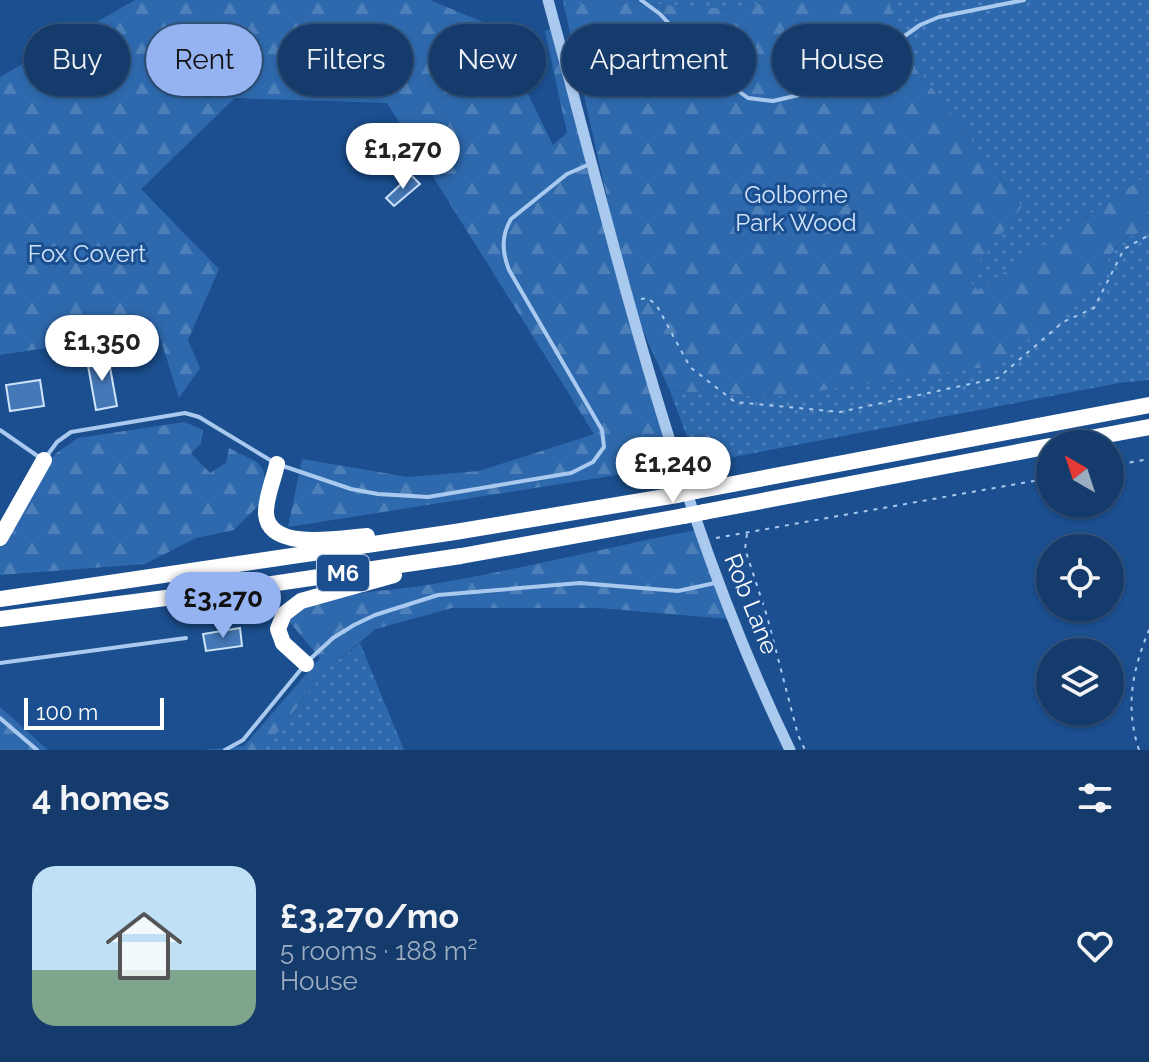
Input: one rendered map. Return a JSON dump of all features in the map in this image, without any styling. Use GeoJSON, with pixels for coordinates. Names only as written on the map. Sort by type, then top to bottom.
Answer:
{"type":"FeatureCollection","features":[{"type":"Feature","properties":{"kind":"highway","name":"M6"},"geometry":{"type":"LineString","coordinates":[[0,599],[455,532],[677,495],[1149,405]]}},
{"type":"Feature","properties":{"kind":"highway"},"geometry":{"type":"LineString","coordinates":[[1124,432],[1149,427]]}},
{"type":"Feature","properties":{"kind":"highway","name":"M6"},"geometry":{"type":"LineString","coordinates":[[0,619],[461,556],[1036,449]]}},
{"type":"Feature","properties":{"kind":"highway"},"geometry":{"type":"LineString","coordinates":[[0,538],[44,460]]}},
{"type":"Feature","properties":{"kind":"highway"},"geometry":{"type":"LineString","coordinates":[[277,464],[266,512],[270,527],[281,536],[299,540],[455,532]]}},
{"type":"Feature","properties":{"kind":"highway"},"geometry":{"type":"LineString","coordinates":[[306,664],[283,643],[278,629],[284,614],[301,601],[461,556]]}},
{"type":"Feature","properties":{"kind":"street","name":"Rob Lane"},"geometry":{"type":"LineString","coordinates":[[548,0],[667,431],[717,582],[790,750]]}},
{"type":"Feature","properties":{"kind":"lane"},"geometry":{"type":"LineString","coordinates":[[641,0],[660,14],[719,77],[748,98],[773,101],[847,77],[920,25],[939,17],[1024,0]]}},
{"type":"Feature","properties":{"kind":"lane"},"geometry":{"type":"LineString","coordinates":[[1,432],[44,460],[57,442],[71,432],[185,413],[199,417],[277,464],[351,489],[416,497],[500,487],[571,473],[593,462],[604,447],[602,430],[509,270],[503,251],[506,228],[511,219],[567,174],[592,163]]}},
{"type":"Feature","properties":{"kind":"lane"},"geometry":{"type":"LineString","coordinates":[[225,750],[243,740],[306,664],[333,638],[375,615],[438,595],[580,583],[678,591],[717,582]]}},
{"type":"Feature","properties":{"kind":"lane"},"geometry":{"type":"LineString","coordinates":[[0,663],[186,638]]}},
{"type":"Feature","properties":{"kind":"lane"},"geometry":{"type":"LineString","coordinates":[[0,718],[37,750]]}},
{"type":"Feature","properties":{"kind":"path"},"geometry":{"type":"LineString","coordinates":[[630,300],[648,298],[657,306],[690,367],[735,402],[840,412],[998,378],[1063,322],[1094,308],[1124,249],[1149,235]]}},
{"type":"Feature","properties":{"kind":"path"},"geometry":{"type":"LineString","coordinates":[[1124,463],[1149,459]]}},
{"type":"Feature","properties":{"kind":"path"},"geometry":{"type":"LineString","coordinates":[[703,541],[1036,481]]}},
{"type":"Feature","properties":{"kind":"path"},"geometry":{"type":"LineString","coordinates":[[747,533],[745,549],[767,616],[798,735],[805,750]]}},
{"type":"Feature","properties":{"kind":"path"},"geometry":{"type":"LineString","coordinates":[[1139,750],[1133,733],[1130,690],[1149,630]]}},
{"type":"Feature","properties":{"kind":"green space"},"geometry":{"type":"Polygon","coordinates":[[[135,0],[430,0],[488,24],[429,24],[429,96],[529,96],[553,145],[567,133],[546,36],[546,31],[554,28],[562,56],[562,96],[573,96],[623,270],[584,96],[756,96],[756,24],[568,24],[564,6],[597,1],[737,9],[777,0],[889,0],[895,24],[772,24],[772,96],[912,96],[912,62],[1022,207],[967,278],[978,290],[1149,174],[1149,226],[1117,245],[1086,296],[993,366],[775,397],[670,391],[634,310],[681,465],[288,527],[302,459],[408,477],[479,471],[594,434],[387,103],[235,98],[141,189],[219,269],[188,340],[200,368],[179,398],[158,331],[0,355],[0,77],[24,63],[24,96],[130,96],[130,24],[93,24],[135,0]]]}},
{"type":"Feature","properties":{"kind":"green space"},"geometry":{"type":"Polygon","coordinates":[[[563,0],[777,0],[737,9],[597,1],[564,6],[563,0]]]}},
{"type":"Feature","properties":{"kind":"green space"},"geometry":{"type":"Polygon","coordinates":[[[889,0],[1149,0],[1149,174],[978,290],[966,278],[1022,207],[912,62],[912,24],[895,24],[889,0]]]}},
{"type":"Feature","properties":{"kind":"green space"},"geometry":{"type":"Polygon","coordinates":[[[1149,226],[1149,380],[1119,383],[697,464],[670,391],[775,397],[1086,296],[1117,245],[1149,226]]]}},
{"type":"Feature","properties":{"kind":"green space"},"geometry":{"type":"Polygon","coordinates":[[[185,422],[203,430],[201,444],[191,453],[210,473],[226,463],[229,448],[257,462],[263,470],[265,479],[259,505],[234,530],[196,538],[145,564],[0,575],[0,546],[55,454],[78,438],[185,422]]]}},
{"type":"Feature","properties":{"kind":"green space"},"geometry":{"type":"Polygon","coordinates":[[[696,530],[728,619],[600,608],[452,608],[376,629],[327,669],[263,750],[206,750],[244,746],[320,658],[286,618],[302,609],[334,598],[455,580],[696,530]]]}},
{"type":"Feature","properties":{"kind":"green space"},"geometry":{"type":"Polygon","coordinates":[[[360,643],[404,750],[263,750],[327,669],[360,643]]]}},
{"type":"Feature","properties":{"kind":"green space"},"geometry":{"type":"Polygon","coordinates":[[[0,707],[48,750],[0,750],[0,707]]]}},
{"type":"Feature","properties":{"kind":"building"},"geometry":{"type":"Polygon","coordinates":[[[411,175],[420,184],[394,206],[386,198],[411,175]]]}},
{"type":"Feature","properties":{"kind":"building"},"geometry":{"type":"Polygon","coordinates":[[[108,356],[117,406],[96,410],[87,360],[108,356]]]}},
{"type":"Feature","properties":{"kind":"building"},"geometry":{"type":"Polygon","coordinates":[[[40,380],[44,406],[10,411],[6,385],[40,380]]]}},
{"type":"Feature","properties":{"kind":"building"},"geometry":{"type":"Polygon","coordinates":[[[240,628],[242,646],[206,651],[203,634],[240,628]]]}},
{"type":"Feature","properties":{"kind":"park label","name":"Golborne Park Wood"},"geometry":{"type":"Point","coordinates":[796,209]}},
{"type":"Feature","properties":{"kind":"park label","name":"Fox Covert"},"geometry":{"type":"Point","coordinates":[87,254]}}]}
